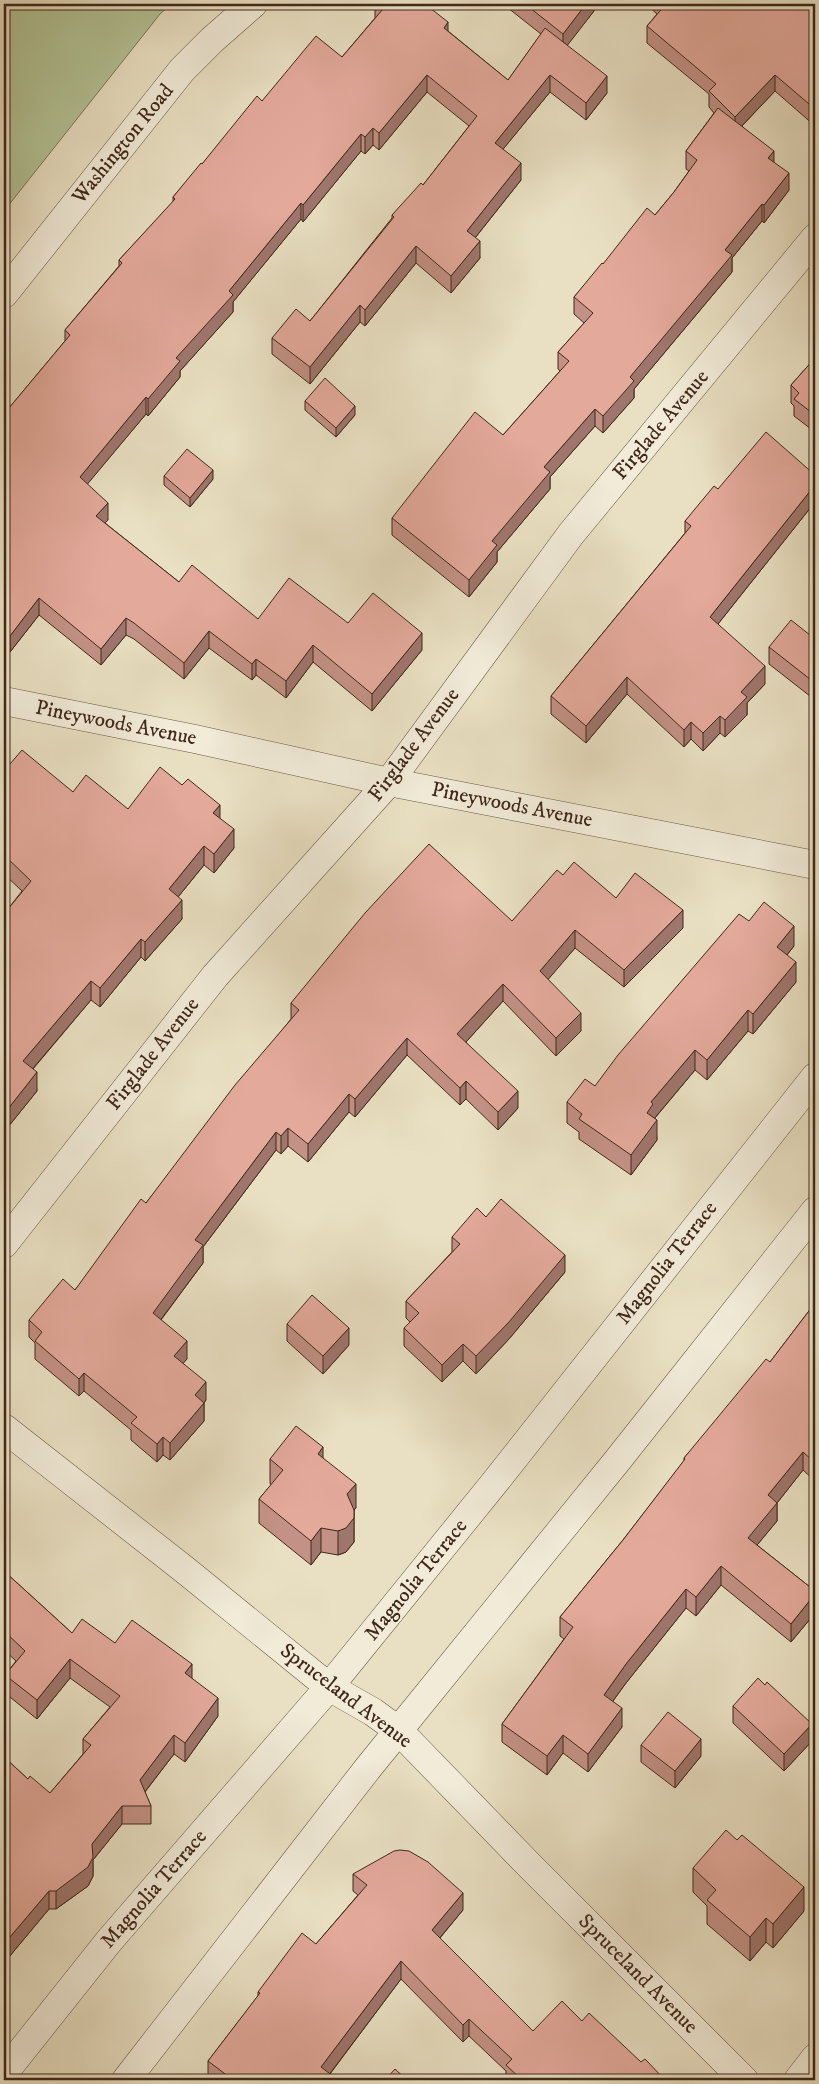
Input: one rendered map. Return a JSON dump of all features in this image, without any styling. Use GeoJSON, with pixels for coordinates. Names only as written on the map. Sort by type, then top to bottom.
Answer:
{"type":"FeatureCollection","features":[{"type":"Feature","properties":{"kind":"street","name":"Washington Road"},"geometry":{"type":"LineString","coordinates":[[4,294],[182,70],[212,40],[253,4]]}},
{"type":"Feature","properties":{"kind":"street","name":"Firglade Avenue"},"geometry":{"type":"LineString","coordinates":[[4,1244],[215,976],[389,782],[571,534],[815,238]]}},
{"type":"Feature","properties":{"kind":"street","name":"Pineywoods Avenue"},"geometry":{"type":"LineString","coordinates":[[4,701],[194,739],[389,782],[815,865]]}},
{"type":"Feature","properties":{"kind":"street","name":"Magnolia Terrace"},"geometry":{"type":"LineString","coordinates":[[4,2073],[109,1941],[329,1687],[495,1482],[815,1077]]}},
{"type":"Feature","properties":{"kind":"street"},"geometry":{"type":"LineString","coordinates":[[126,2080],[304,1849],[617,1461],[815,1211]]}},
{"type":"Feature","properties":{"kind":"street","name":"Spruceland Avenue"},"geometry":{"type":"LineString","coordinates":[[4,1428],[186,1570],[329,1687],[373,1712],[399,1731],[530,1866],[744,2080]]}},
{"type":"Feature","properties":{"kind":"street"},"geometry":{"type":"LineString","coordinates":[[798,2080],[815,2058]]}},
{"type":"Feature","properties":{"kind":"green space"},"geometry":{"type":"Polygon","coordinates":[[[4,4],[171,4],[160,14],[4,211],[4,4]]]}},
{"type":"Feature","properties":{"kind":"building"},"geometry":{"type":"Polygon","coordinates":[[[376,4],[425,4],[448,22],[444,28],[508,80],[545,28],[607,76],[586,103],[550,75],[495,143],[521,163],[467,231],[480,241],[451,276],[416,246],[365,310],[360,305],[310,367],[272,338],[296,309],[310,321],[394,217],[392,215],[421,183],[423,185],[477,116],[427,75],[379,133],[373,128],[365,137],[361,134],[303,205],[301,203],[229,291],[233,295],[176,358],[180,361],[148,399],[146,397],[80,477],[108,503],[96,516],[179,582],[192,565],[258,619],[289,578],[348,623],[373,593],[422,633],[372,694],[313,645],[286,681],[256,659],[252,664],[209,631],[184,663],[126,618],[101,649],[39,598],[10,636],[4,631],[4,414],[70,335],[65,330],[122,263],[119,260],[175,199],[173,197],[257,96],[262,101],[316,36],[342,57],[383,9],[376,4]]]}},
{"type":"Feature","properties":{"kind":"building"},"geometry":{"type":"Polygon","coordinates":[[[525,4],[586,4],[563,34],[525,4]]]}},
{"type":"Feature","properties":{"kind":"building"},"geometry":{"type":"Polygon","coordinates":[[[666,4],[815,4],[815,109],[775,75],[735,117],[709,91],[716,84],[647,26],[666,4]]]}},
{"type":"Feature","properties":{"kind":"building"},"geometry":{"type":"Polygon","coordinates":[[[718,108],[774,151],[768,158],[789,173],[725,250],[732,255],[630,377],[634,381],[603,416],[595,409],[544,467],[550,472],[492,541],[497,545],[469,580],[392,518],[475,412],[503,435],[569,361],[558,352],[593,313],[574,297],[647,208],[655,215],[674,192],[697,160],[686,151],[718,108]]]}},
{"type":"Feature","properties":{"kind":"building"},"geometry":{"type":"Polygon","coordinates":[[[815,358],[815,415],[794,399],[799,393],[791,385],[815,358]]]}},
{"type":"Feature","properties":{"kind":"building"},"geometry":{"type":"Polygon","coordinates":[[[325,378],[355,406],[336,428],[305,401],[325,378]]]}},
{"type":"Feature","properties":{"kind":"building"},"geometry":{"type":"Polygon","coordinates":[[[766,432],[815,475],[815,485],[710,617],[765,666],[741,692],[747,697],[725,720],[720,716],[703,733],[691,722],[684,730],[627,677],[586,726],[551,696],[691,526],[685,521],[714,486],[718,489],[766,432]]]}},
{"type":"Feature","properties":{"kind":"building"},"geometry":{"type":"Polygon","coordinates":[[[187,449],[213,470],[190,498],[164,476],[187,449]]]}},
{"type":"Feature","properties":{"kind":"building"},"geometry":{"type":"Polygon","coordinates":[[[791,620],[815,639],[815,683],[769,647],[791,620]]]}},
{"type":"Feature","properties":{"kind":"building"},"geometry":{"type":"Polygon","coordinates":[[[22,750],[73,792],[86,775],[128,809],[160,767],[182,785],[188,779],[220,805],[213,813],[234,829],[214,854],[204,846],[169,889],[182,900],[145,942],[141,939],[100,988],[91,981],[23,1061],[37,1072],[4,1114],[4,914],[31,881],[4,855],[4,759],[10,764],[22,750]]]}},
{"type":"Feature","properties":{"kind":"building"},"geometry":{"type":"Polygon","coordinates":[[[429,844],[512,921],[557,870],[563,875],[574,862],[616,898],[635,873],[683,910],[624,970],[575,930],[540,971],[581,1013],[556,1038],[503,984],[457,1034],[518,1091],[498,1112],[466,1081],[460,1088],[407,1038],[355,1099],[349,1094],[308,1144],[288,1128],[281,1136],[276,1132],[195,1240],[203,1245],[153,1313],[187,1341],[174,1356],[206,1382],[195,1395],[204,1403],[170,1443],[163,1437],[157,1444],[131,1423],[137,1417],[84,1373],[79,1379],[35,1341],[42,1332],[29,1320],[63,1279],[75,1290],[141,1199],[146,1203],[235,1085],[299,1010],[291,1003],[365,913],[429,844]]]}},
{"type":"Feature","properties":{"kind":"building"},"geometry":{"type":"Polygon","coordinates":[[[764,902],[794,926],[777,947],[796,962],[753,1014],[748,1010],[707,1060],[695,1050],[651,1102],[653,1104],[647,1113],[657,1120],[631,1155],[579,1119],[582,1114],[567,1102],[585,1079],[595,1086],[618,1055],[739,914],[749,921],[764,902]]]}},
{"type":"Feature","properties":{"kind":"building"},"geometry":{"type":"Polygon","coordinates":[[[501,1199],[565,1255],[509,1322],[476,1356],[463,1344],[442,1365],[404,1328],[419,1313],[406,1301],[460,1244],[452,1237],[477,1208],[486,1217],[501,1199]]]}},
{"type":"Feature","properties":{"kind":"building"},"geometry":{"type":"Polygon","coordinates":[[[312,1295],[349,1328],[323,1356],[287,1324],[312,1295]]]}},
{"type":"Feature","properties":{"kind":"building"},"geometry":{"type":"Polygon","coordinates":[[[815,1303],[815,1461],[803,1452],[768,1495],[777,1503],[748,1538],[815,1591],[815,1594],[791,1624],[721,1566],[696,1597],[686,1589],[626,1664],[604,1695],[622,1708],[588,1754],[563,1735],[547,1756],[502,1724],[573,1627],[560,1617],[623,1540],[684,1458],[766,1359],[770,1362],[815,1303]]]}},
{"type":"Feature","properties":{"kind":"building"},"geometry":{"type":"Polygon","coordinates":[[[296,1426],[323,1447],[318,1454],[356,1484],[347,1494],[354,1510],[354,1518],[346,1528],[338,1531],[321,1528],[311,1541],[259,1499],[283,1470],[270,1459],[296,1426]]]}},
{"type":"Feature","properties":{"kind":"building"},"geometry":{"type":"Polygon","coordinates":[[[4,1571],[72,1633],[82,1619],[115,1643],[132,1620],[192,1664],[185,1673],[218,1698],[185,1743],[174,1735],[140,1780],[151,1806],[122,1806],[92,1844],[93,1857],[88,1867],[56,1891],[49,1891],[4,1944],[4,1757],[28,1779],[30,1776],[50,1793],[91,1745],[83,1739],[120,1696],[70,1659],[37,1700],[5,1675],[25,1651],[4,1631],[4,1571]]]}},
{"type":"Feature","properties":{"kind":"building"},"geometry":{"type":"Polygon","coordinates":[[[758,1678],[765,1685],[767,1682],[812,1724],[784,1754],[733,1706],[758,1678]]]}},
{"type":"Feature","properties":{"kind":"building"},"geometry":{"type":"Polygon","coordinates":[[[668,1712],[701,1739],[675,1771],[641,1745],[668,1712]]]}},
{"type":"Feature","properties":{"kind":"building"},"geometry":{"type":"Polygon","coordinates":[[[726,1830],[737,1840],[742,1835],[804,1887],[773,1924],[766,1918],[750,1937],[707,1900],[716,1890],[693,1868],[726,1830]]]}},
{"type":"Feature","properties":{"kind":"building"},"geometry":{"type":"Polygon","coordinates":[[[394,1851],[409,1851],[428,1862],[463,1893],[432,1930],[533,2031],[562,2001],[582,2021],[589,2013],[641,2062],[645,2059],[665,2080],[522,2080],[506,2065],[512,2059],[469,2019],[463,2025],[401,1961],[321,2067],[338,2080],[233,2080],[208,2061],[260,1993],[258,1992],[302,1933],[316,1944],[367,1885],[353,1874],[394,1851]]]}},
{"type":"Feature","properties":{"kind":"building"},"geometry":{"type":"Polygon","coordinates":[[[395,2069],[407,2080],[385,2080],[395,2069]]]}}]}
